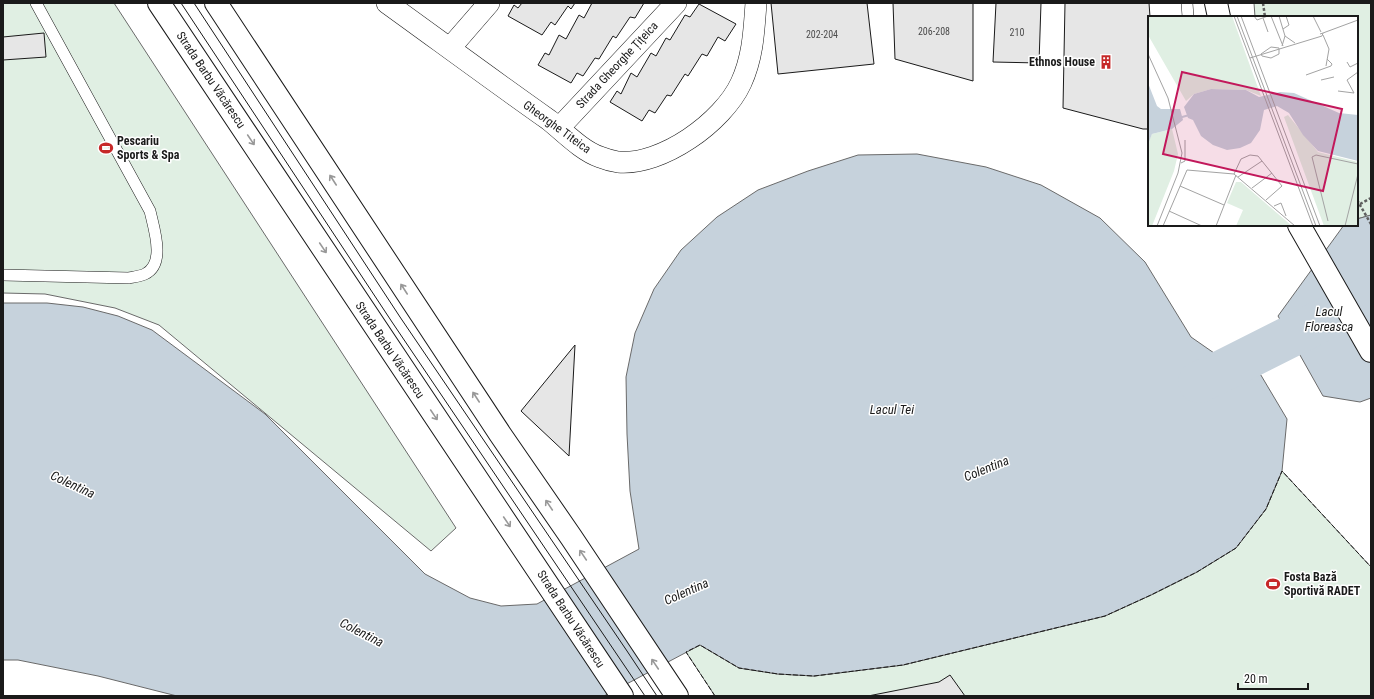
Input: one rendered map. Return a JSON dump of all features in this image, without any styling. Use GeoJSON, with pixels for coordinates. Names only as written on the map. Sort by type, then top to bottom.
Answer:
{"type":"FeatureCollection","features":[{"type":"Feature","properties":{"kind":"main road","name":"Strada Barbu Văcărescu"},"geometry":{"type":"LineString","coordinates":[[159,3],[459,453],[533,560],[622,696]]}},
{"type":"Feature","properties":{"kind":"main road"},"geometry":{"type":"LineString","coordinates":[[216,3],[496,428],[677,696]]}},
{"type":"Feature","properties":{"kind":"main road"},"geometry":{"type":"LineString","coordinates":[[1216,3],[1219,16]]}},
{"type":"Feature","properties":{"kind":"main road"},"geometry":{"type":"LineString","coordinates":[[1300,226],[1371,351]]}},
{"type":"Feature","properties":{"kind":"street","name":"Gheorghe Titeica"},"geometry":{"type":"LineString","coordinates":[[388,3],[592,153],[599,157],[617,162],[631,162],[664,152],[704,128],[729,104],[742,81],[752,51],[756,3]]}},
{"type":"Feature","properties":{"kind":"street"},"geometry":{"type":"LineString","coordinates":[[450,48],[489,3]]}},
{"type":"Feature","properties":{"kind":"street","name":"Strada Gheorghe Țițeica"},"geometry":{"type":"LineString","coordinates":[[559,128],[676,3]]}},
{"type":"Feature","properties":{"kind":"lane"},"geometry":{"type":"LineString","coordinates":[[3,275],[129,278],[145,274],[154,266],[157,255],[157,238],[150,211],[36,3]]}},
{"type":"Feature","properties":{"kind":"lane"},"geometry":{"type":"LineString","coordinates":[[1187,3],[1188,16]]}},
{"type":"Feature","properties":{"kind":"path"},"geometry":{"type":"LineString","coordinates":[[1263,3],[1265,16]]}},
{"type":"Feature","properties":{"kind":"path"},"geometry":{"type":"LineString","coordinates":[[1360,204],[1371,198]]}},
{"type":"Feature","properties":{"kind":"path"},"geometry":{"type":"LineString","coordinates":[[1358,201],[1371,224]]}},
{"type":"Feature","properties":{"kind":"green space","name":"Pescariu Sports & Spa"},"geometry":{"type":"Polygon","coordinates":[[[3,3],[114,3],[456,528],[431,551],[159,325],[115,308],[45,294],[3,293],[3,3]]]}},
{"type":"Feature","properties":{"kind":"green space"},"geometry":{"type":"Polygon","coordinates":[[[1254,3],[1371,3],[1371,215],[1358,219],[1358,16],[1255,16],[1254,3]]]}},
{"type":"Feature","properties":{"kind":"green space","name":"Fosta Bază Sportivă RADET"},"geometry":{"type":"Polygon","coordinates":[[[1282,471],[1371,567],[1371,696],[715,696],[686,652],[700,645],[739,668],[778,674],[814,676],[903,665],[1105,616],[1197,572],[1236,548],[1266,509],[1282,471]]]}},
{"type":"Feature","properties":{"kind":"water","name":"Lacul Tei"},"geometry":{"type":"Polygon","coordinates":[[[917,154],[986,167],[1041,185],[1100,218],[1145,262],[1191,337],[1214,353],[1240,340],[1287,419],[1282,471],[1266,509],[1236,548],[1197,572],[1105,616],[903,665],[814,676],[778,674],[739,668],[700,645],[604,696],[177,696],[98,676],[18,660],[3,660],[3,303],[47,303],[83,307],[118,316],[152,330],[265,414],[425,574],[470,598],[501,606],[537,604],[639,549],[630,491],[626,377],[635,333],[654,289],[681,250],[717,217],[758,190],[808,171],[858,155],[917,154]]]}},
{"type":"Feature","properties":{"kind":"water","name":"Lacul Floreasca"},"geometry":{"type":"Polygon","coordinates":[[[1371,215],[1371,398],[1360,402],[1323,396],[1278,316],[1343,226],[1358,226],[1358,219],[1371,215]]]}},
{"type":"Feature","properties":{"kind":"building"},"geometry":{"type":"Polygon","coordinates":[[[522,3],[575,3],[571,9],[568,6],[555,25],[551,22],[542,35],[508,16],[514,5],[518,8],[522,3]]]}},
{"type":"Feature","properties":{"kind":"building"},"geometry":{"type":"Polygon","coordinates":[[[592,3],[644,3],[635,18],[630,17],[616,38],[613,36],[599,59],[595,58],[583,76],[577,73],[571,83],[538,65],[545,53],[549,55],[559,35],[566,39],[579,15],[584,18],[592,3]]]}},
{"type":"Feature","properties":{"kind":"building"},"geometry":{"type":"Polygon","coordinates":[[[771,3],[867,3],[874,64],[778,74],[771,3]]]}},
{"type":"Feature","properties":{"kind":"building"},"geometry":{"type":"Polygon","coordinates":[[[893,3],[973,3],[973,81],[895,59],[893,3]]]}},
{"type":"Feature","properties":{"kind":"building"},"geometry":{"type":"Polygon","coordinates":[[[996,3],[1041,3],[1039,63],[993,62],[996,3]]]}},
{"type":"Feature","properties":{"kind":"building","name":"Ethnos House"},"geometry":{"type":"Polygon","coordinates":[[[1065,3],[1149,3],[1148,129],[1063,108],[1065,3]]]}},
{"type":"Feature","properties":{"kind":"building"},"geometry":{"type":"Polygon","coordinates":[[[699,4],[736,24],[725,41],[718,37],[707,56],[702,54],[688,76],[685,74],[671,96],[667,95],[655,113],[649,110],[642,121],[610,102],[617,91],[621,94],[631,73],[637,77],[651,53],[656,56],[666,38],[670,40],[685,15],[690,17],[699,4]]]}},
{"type":"Feature","properties":{"kind":"building"},"geometry":{"type":"Polygon","coordinates":[[[44,33],[46,57],[3,60],[3,37],[44,33]]]}},
{"type":"Feature","properties":{"kind":"building"},"geometry":{"type":"Polygon","coordinates":[[[575,345],[569,456],[521,411],[575,345]]]}},
{"type":"Feature","properties":{"kind":"building"},"geometry":{"type":"Polygon","coordinates":[[[950,675],[965,696],[868,696],[939,682],[950,675]]]}},
{"type":"Feature","properties":{"kind":"waterway","name":"Colentina"},"geometry":{"type":"LineString","coordinates":[[1199,382],[1371,296]]}},
{"type":"Feature","properties":{"kind":"tram line"},"geometry":{"type":"LineString","coordinates":[[181,3],[392,322],[645,696]]}},
{"type":"Feature","properties":{"kind":"tram line"},"geometry":{"type":"LineString","coordinates":[[194,3],[400,317],[657,696]]}},
{"type":"Feature","properties":{"kind":"fence"},"geometry":{"type":"LineString","coordinates":[[715,696],[686,652],[700,645],[739,668],[778,674],[814,676],[903,665],[1105,616],[1197,572],[1236,548],[1266,509],[1282,471],[1371,567]]}},
{"type":"Feature","properties":{"kind":"place","name":"Ethnos House"},"geometry":{"type":"Point","coordinates":[1106,62]}},
{"type":"Feature","properties":{"kind":"place","name":"Pescariu Sports & Spa"},"geometry":{"type":"Point","coordinates":[106,148]}},
{"type":"Feature","properties":{"kind":"place","name":"Fosta Bază Sportivă RADET"},"geometry":{"type":"Point","coordinates":[1273,584]}}]}
